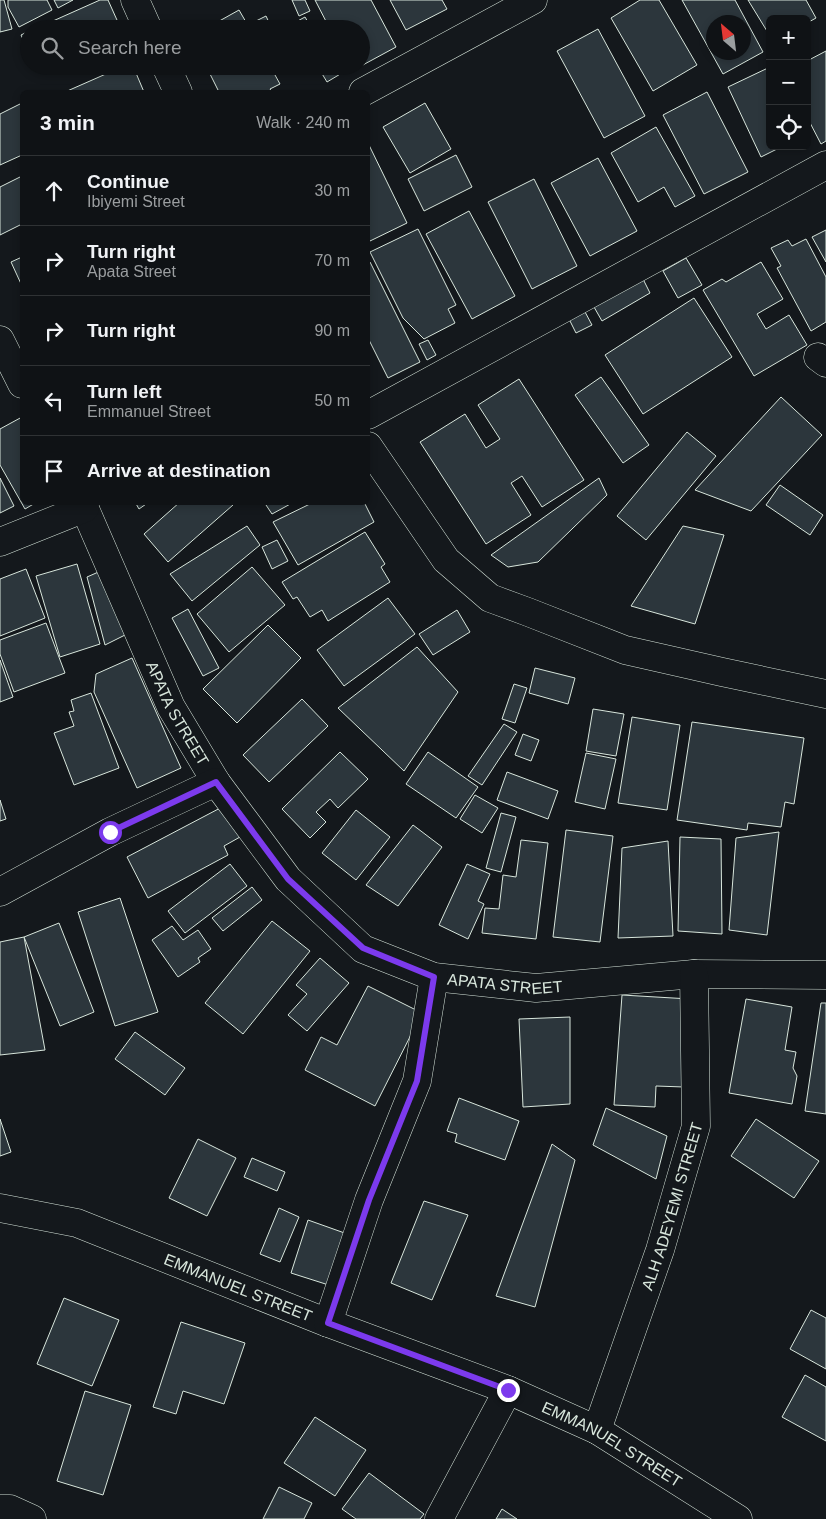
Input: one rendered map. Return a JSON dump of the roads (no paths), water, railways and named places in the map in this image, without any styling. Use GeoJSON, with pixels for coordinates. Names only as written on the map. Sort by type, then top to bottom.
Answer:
{"type":"FeatureCollection","features":[{"type":"Feature","properties":{"kind":"street"},"geometry":{"type":"LineString","coordinates":[[135,0],[144,20]]}},
{"type":"Feature","properties":{"kind":"street"},"geometry":{"type":"LineString","coordinates":[[367,90],[533,0]]}},
{"type":"Feature","properties":{"kind":"street"},"geometry":{"type":"LineString","coordinates":[[170,75],[177,90]]}},
{"type":"Feature","properties":{"kind":"street"},"geometry":{"type":"LineString","coordinates":[[370,414],[826,165]]}},
{"type":"Feature","properties":{"kind":"street"},"geometry":{"type":"LineString","coordinates":[[0,340],[20,380]]}},
{"type":"Feature","properties":{"kind":"street"},"geometry":{"type":"LineString","coordinates":[[370,449],[446,560],[490,598],[625,650],[826,694]]}},
{"type":"Feature","properties":{"kind":"street"},"geometry":{"type":"LineString","coordinates":[[0,542],[83,505]]}},
{"type":"Feature","properties":{"kind":"street","name":"APATA STREET"},"geometry":{"type":"LineString","coordinates":[[83,505],[171,707],[216,782],[288,879],[363,948],[434,977],[536,988],[694,974],[826,975]]}},
{"type":"Feature","properties":{"kind":"street"},"geometry":{"type":"LineString","coordinates":[[0,892],[110,832],[216,782]]}},
{"type":"Feature","properties":{"kind":"street","name":"ALH ADEYEMI STREET"},"geometry":{"type":"LineString","coordinates":[[597,1430],[660,1250],[696,1126],[694,974]]}},
{"type":"Feature","properties":{"kind":"street"},"geometry":{"type":"LineString","coordinates":[[328,1323],[369,1200],[417,1081],[434,977]]}},
{"type":"Feature","properties":{"kind":"street","name":"EMMANUEL STREET"},"geometry":{"type":"LineString","coordinates":[[0,1208],[77,1223],[328,1323],[508,1390],[597,1430],[738,1519]]}},
{"type":"Feature","properties":{"kind":"street"},"geometry":{"type":"LineString","coordinates":[[440,1519],[508,1390]]}},
{"type":"Feature","properties":{"kind":"street"},"geometry":{"type":"LineString","coordinates":[[0,1509],[10,1509],[32,1519]]}}]}
